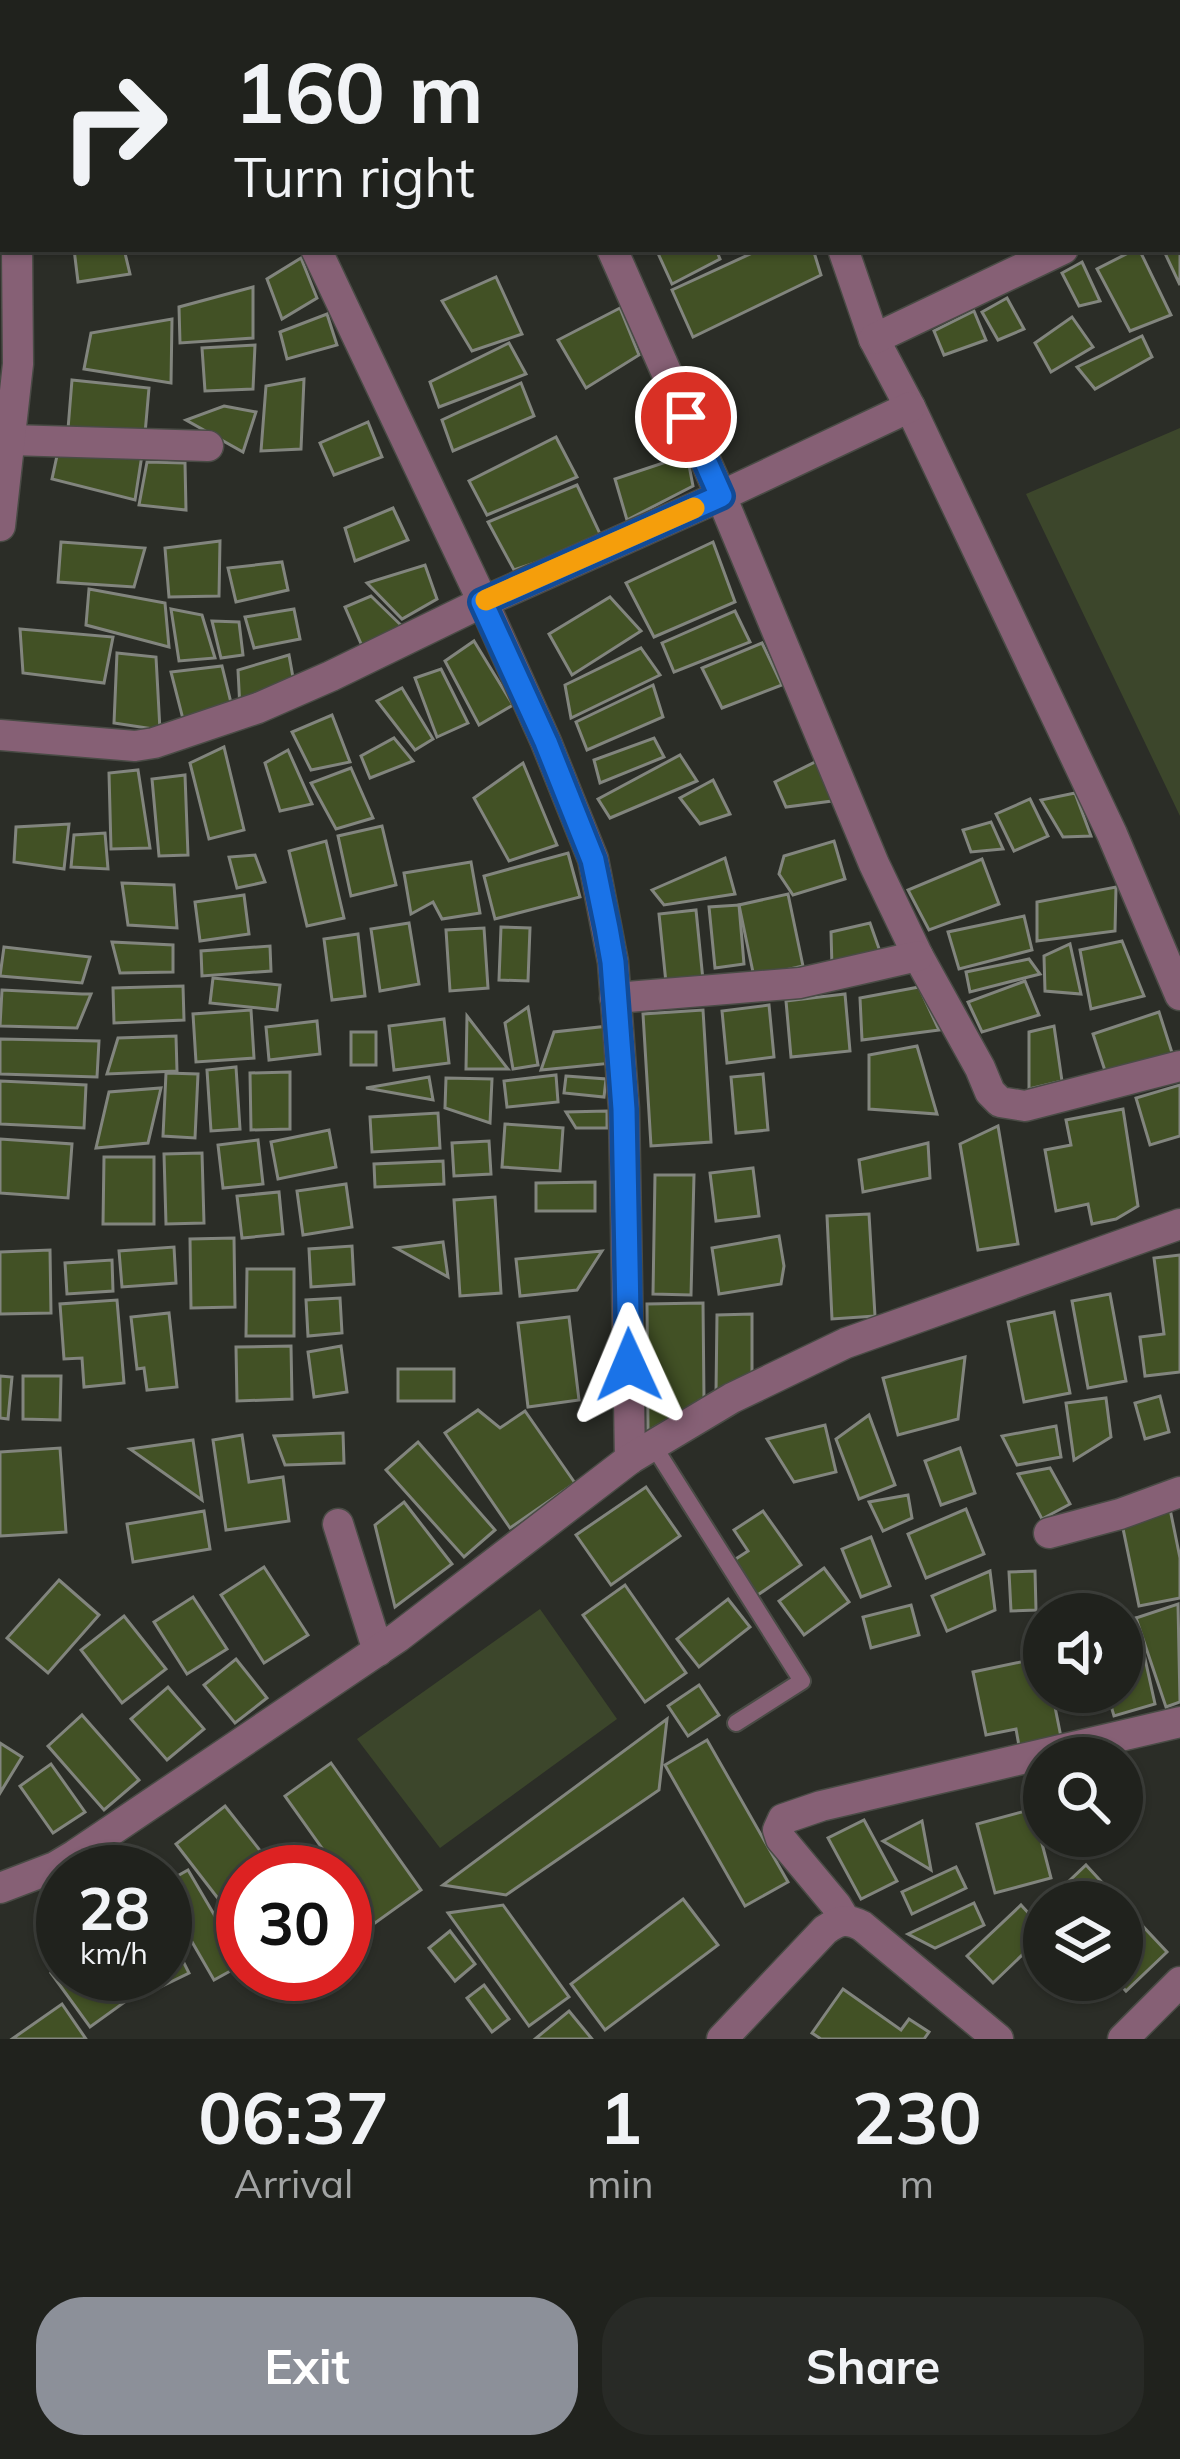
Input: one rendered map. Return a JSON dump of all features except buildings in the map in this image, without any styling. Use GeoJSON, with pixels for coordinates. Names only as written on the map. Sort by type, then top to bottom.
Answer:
{"type":"FeatureCollection","features":[{"type":"Feature","properties":{"kind":"street"},"geometry":{"type":"LineString","coordinates":[[0,526],[18,364],[17,252]]}},
{"type":"Feature","properties":{"kind":"street"},"geometry":{"type":"LineString","coordinates":[[317,252],[546,742],[593,860],[613,962],[642,1452]]}},
{"type":"Feature","properties":{"kind":"street"},"geometry":{"type":"LineString","coordinates":[[613,252],[874,864],[990,1092],[1000,1102],[1024,1106],[1180,1066]]}},
{"type":"Feature","properties":{"kind":"street"},"geometry":{"type":"LineString","coordinates":[[844,252],[874,339],[1112,834],[1180,994]]}},
{"type":"Feature","properties":{"kind":"street"},"geometry":{"type":"LineString","coordinates":[[874,339],[1057,252]]}},
{"type":"Feature","properties":{"kind":"street"},"geometry":{"type":"LineString","coordinates":[[0,735],[116,746],[154,743],[258,708],[910,407]]}},
{"type":"Feature","properties":{"kind":"street"},"geometry":{"type":"LineString","coordinates":[[11,440],[208,446]]}},
{"type":"Feature","properties":{"kind":"street"},"geometry":{"type":"LineString","coordinates":[[615,998],[800,983],[918,956]]}},
{"type":"Feature","properties":{"kind":"street"},"geometry":{"type":"LineString","coordinates":[[0,1888],[76,1855],[377,1651],[642,1452],[732,1398],[846,1343],[1180,1225]]}},
{"type":"Feature","properties":{"kind":"street"},"geometry":{"type":"LineString","coordinates":[[1049,1533],[1180,1492]]}},
{"type":"Feature","properties":{"kind":"street"},"geometry":{"type":"LineString","coordinates":[[338,1523],[377,1651]]}},
{"type":"Feature","properties":{"kind":"street"},"geometry":{"type":"LineString","coordinates":[[998,2039],[862,1926],[845,1919],[781,1839],[778,1830],[783,1820],[821,1806],[1180,1722]]}},
{"type":"Feature","properties":{"kind":"street"},"geometry":{"type":"LineString","coordinates":[[722,2039],[825,1930],[845,1919]]}},
{"type":"Feature","properties":{"kind":"street"},"geometry":{"type":"LineString","coordinates":[[1123,2039],[1180,1982]]}},
{"type":"Feature","properties":{"kind":"lane"},"geometry":{"type":"LineString","coordinates":[[642,1452],[802,1681],[736,1723]]}},
{"type":"Feature","properties":{"kind":"green space"},"geometry":{"type":"Polygon","coordinates":[[[1180,428],[1180,816],[1026,494],[1180,428]]]}},
{"type":"Feature","properties":{"kind":"green space"},"geometry":{"type":"Polygon","coordinates":[[[540,1609],[617,1719],[440,1848],[357,1739],[540,1609]]]}},
{"type":"Feature","properties":{"kind":"slow traffic"},"geometry":{"type":"LineString","coordinates":[[486,600],[694,508]]}},
{"type":"Feature","properties":{"kind":"route"},"geometry":{"type":"LineString","coordinates":[[629,1365],[624,1109],[607,928],[593,860],[482,602],[721,496],[686,417]]}}]}
